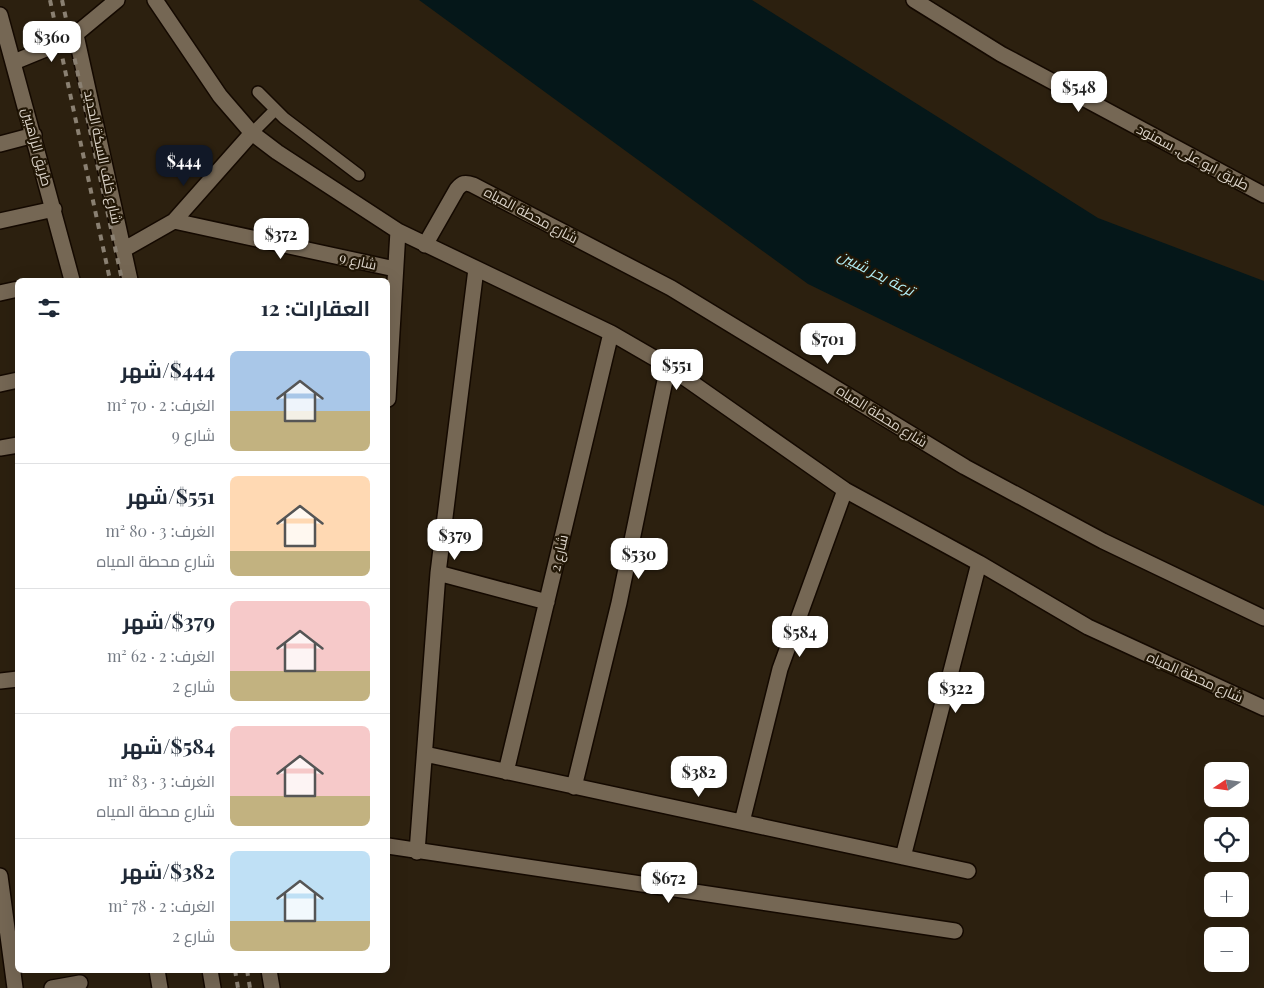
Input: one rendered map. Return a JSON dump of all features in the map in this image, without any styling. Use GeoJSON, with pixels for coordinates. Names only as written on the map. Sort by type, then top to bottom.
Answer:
{"type":"FeatureCollection","features":[{"type":"Feature","properties":{"kind":"street"},"geometry":{"type":"LineString","coordinates":[[14,62],[60,44],[76,35],[117,0]]}},
{"type":"Feature","properties":{"kind":"street","name":"شارع محطة المياه"},"geometry":{"type":"LineString","coordinates":[[154,0],[220,96],[252,133],[277,152],[398,231],[611,334],[668,366],[845,490],[979,563],[1088,627],[1264,708]]}},
{"type":"Feature","properties":{"kind":"street","name":"طريق ابو على, سمنود"},"geometry":{"type":"LineString","coordinates":[[914,0],[1001,54],[1264,195]]}},
{"type":"Feature","properties":{"kind":"street","name":"طريق الراهبين"},"geometry":{"type":"LineString","coordinates":[[0,15],[4,43],[14,62],[54,209],[67,278]]}},
{"type":"Feature","properties":{"kind":"street","name":"شارع خلف السكة الحديد"},"geometry":{"type":"LineString","coordinates":[[76,35],[130,278]]}},
{"type":"Feature","properties":{"kind":"street"},"geometry":{"type":"LineString","coordinates":[[123,250],[174,221],[252,133]]}},
{"type":"Feature","properties":{"kind":"street"},"geometry":{"type":"LineString","coordinates":[[0,144],[34,135]]}},
{"type":"Feature","properties":{"kind":"street","name":"شارع محطة المياه"},"geometry":{"type":"LineString","coordinates":[[425,245],[456,189],[461,184],[473,185],[671,288],[966,467],[1103,541],[1264,618]]}},
{"type":"Feature","properties":{"kind":"street"},"geometry":{"type":"LineString","coordinates":[[0,220],[54,209]]}},
{"type":"Feature","properties":{"kind":"street","name":"شارع 9"},"geometry":{"type":"LineString","coordinates":[[174,221],[395,269]]}},
{"type":"Feature","properties":{"kind":"street"},"geometry":{"type":"LineString","coordinates":[[390,341],[398,231]]}},
{"type":"Feature","properties":{"kind":"street"},"geometry":{"type":"LineString","coordinates":[[417,852],[438,573],[476,269]]}},
{"type":"Feature","properties":{"kind":"street"},"geometry":{"type":"LineString","coordinates":[[0,293],[15,290]]}},
{"type":"Feature","properties":{"kind":"street","name":"شارع 2"},"geometry":{"type":"LineString","coordinates":[[506,772],[611,334]]}},
{"type":"Feature","properties":{"kind":"street"},"geometry":{"type":"LineString","coordinates":[[574,786],[619,604],[668,366]]}},
{"type":"Feature","properties":{"kind":"street"},"geometry":{"type":"LineString","coordinates":[[0,384],[15,381]]}},
{"type":"Feature","properties":{"kind":"street"},"geometry":{"type":"LineString","coordinates":[[0,448],[15,446]]}},
{"type":"Feature","properties":{"kind":"street"},"geometry":{"type":"LineString","coordinates":[[742,822],[780,669],[845,490]]}},
{"type":"Feature","properties":{"kind":"street"},"geometry":{"type":"LineString","coordinates":[[903,857],[979,563]]}},
{"type":"Feature","properties":{"kind":"street"},"geometry":{"type":"LineString","coordinates":[[438,573],[547,602]]}},
{"type":"Feature","properties":{"kind":"street"},"geometry":{"type":"LineString","coordinates":[[0,680],[15,679]]}},
{"type":"Feature","properties":{"kind":"street"},"geometry":{"type":"LineString","coordinates":[[425,754],[968,871]]}},
{"type":"Feature","properties":{"kind":"street"},"geometry":{"type":"LineString","coordinates":[[390,846],[417,852],[955,931]]}},
{"type":"Feature","properties":{"kind":"street"},"geometry":{"type":"LineString","coordinates":[[0,876],[15,988]]}},
{"type":"Feature","properties":{"kind":"street"},"geometry":{"type":"LineString","coordinates":[[158,973],[160,988]]}},
{"type":"Feature","properties":{"kind":"street"},"geometry":{"type":"LineString","coordinates":[[210,973],[213,988]]}},
{"type":"Feature","properties":{"kind":"street"},"geometry":{"type":"LineString","coordinates":[[270,973],[272,988]]}},
{"type":"Feature","properties":{"kind":"street"},"geometry":{"type":"LineString","coordinates":[[52,988],[80,983]]}},
{"type":"Feature","properties":{"kind":"lane"},"geometry":{"type":"LineString","coordinates":[[258,92],[275,110],[359,175]]}},
{"type":"Feature","properties":{"kind":"lane"},"geometry":{"type":"LineString","coordinates":[[252,133],[275,110]]}},
{"type":"Feature","properties":{"kind":"water","name":"ترعة بحر شبين"},"geometry":{"type":"Polygon","coordinates":[[[419,0],[752,0],[1098,218],[1264,281],[1264,506],[808,284],[419,0]]]}},
{"type":"Feature","properties":{"kind":"railway"},"geometry":{"type":"LineString","coordinates":[[50,0],[110,278]]}},
{"type":"Feature","properties":{"kind":"railway"},"geometry":{"type":"LineString","coordinates":[[62,0],[122,278]]}},
{"type":"Feature","properties":{"kind":"railway"},"geometry":{"type":"LineString","coordinates":[[236,973],[238,988]]}},
{"type":"Feature","properties":{"kind":"railway"},"geometry":{"type":"LineString","coordinates":[[248,973],[250,988]]}}]}
